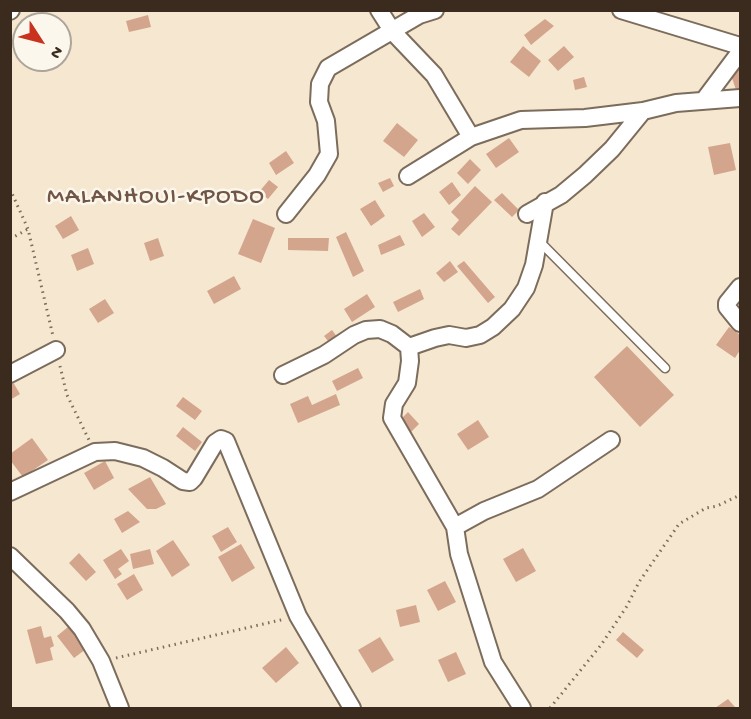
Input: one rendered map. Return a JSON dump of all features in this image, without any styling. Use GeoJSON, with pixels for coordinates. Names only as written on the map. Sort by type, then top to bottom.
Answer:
{"type":"FeatureCollection","features":[{"type":"Feature","properties":{"kind":"street"},"geometry":{"type":"LineString","coordinates":[[379,10],[393,32],[434,75],[471,137]]}},
{"type":"Feature","properties":{"kind":"street"},"geometry":{"type":"LineString","coordinates":[[286,214],[317,175],[329,154],[326,122],[319,102],[320,84],[328,68],[419,15],[435,10]]}},
{"type":"Feature","properties":{"kind":"street"},"geometry":{"type":"LineString","coordinates":[[621,10],[741,46]]}},
{"type":"Feature","properties":{"kind":"street"},"geometry":{"type":"LineString","coordinates":[[704,100],[741,52]]}},
{"type":"Feature","properties":{"kind":"street"},"geometry":{"type":"LineString","coordinates":[[408,176],[471,137],[521,120],[585,118],[643,111],[676,103],[741,98]]}},
{"type":"Feature","properties":{"kind":"street"},"geometry":{"type":"LineString","coordinates":[[527,214],[561,195],[585,175],[612,148],[643,111]]}},
{"type":"Feature","properties":{"kind":"street"},"geometry":{"type":"LineString","coordinates":[[408,347],[449,335],[466,338],[480,335],[493,327],[512,309],[526,288],[534,265],[545,202]]}},
{"type":"Feature","properties":{"kind":"street"},"geometry":{"type":"LineString","coordinates":[[740,320],[727,307],[727,303],[741,287]]}},
{"type":"Feature","properties":{"kind":"street"},"geometry":{"type":"LineString","coordinates":[[283,375],[324,355],[354,335],[366,330],[380,329],[392,334],[408,347],[410,361],[407,383],[394,404],[392,418],[455,527],[459,554],[493,662],[522,708]]}},
{"type":"Feature","properties":{"kind":"street"},"geometry":{"type":"LineString","coordinates":[[10,374],[56,350]]}},
{"type":"Feature","properties":{"kind":"street"},"geometry":{"type":"LineString","coordinates":[[10,492],[95,452],[115,452],[142,458],[164,468],[183,481],[190,482],[215,442],[221,439],[226,441],[298,615],[352,708]]}},
{"type":"Feature","properties":{"kind":"street"},"geometry":{"type":"LineString","coordinates":[[455,527],[484,511],[538,489],[611,440]]}},
{"type":"Feature","properties":{"kind":"street"},"geometry":{"type":"LineString","coordinates":[[12,559],[67,611],[82,629],[100,661],[120,708]]}},
{"type":"Feature","properties":{"kind":"lane"},"geometry":{"type":"LineString","coordinates":[[538,240],[665,368]]}},
{"type":"Feature","properties":{"kind":"path"},"geometry":{"type":"LineString","coordinates":[[10,189],[28,229],[67,395],[95,452]]}},
{"type":"Feature","properties":{"kind":"path"},"geometry":{"type":"LineString","coordinates":[[10,239],[28,229]]}},
{"type":"Feature","properties":{"kind":"path"},"geometry":{"type":"LineString","coordinates":[[550,708],[601,645],[627,606],[639,582],[679,524],[706,508],[717,506],[741,495]]}},
{"type":"Feature","properties":{"kind":"path"},"geometry":{"type":"LineString","coordinates":[[100,661],[298,615]]}},
{"type":"Feature","properties":{"kind":"building"},"geometry":{"type":"Polygon","coordinates":[[[148,15],[151,27],[129,32],[126,21],[148,15]]]}},
{"type":"Feature","properties":{"kind":"building"},"geometry":{"type":"Polygon","coordinates":[[[545,19],[554,26],[531,45],[524,35],[545,19]]]}},
{"type":"Feature","properties":{"kind":"building"},"geometry":{"type":"Polygon","coordinates":[[[523,46],[541,61],[529,77],[510,62],[523,46]]]}},
{"type":"Feature","properties":{"kind":"building"},"geometry":{"type":"Polygon","coordinates":[[[564,46],[574,57],[558,71],[548,60],[564,46]]]}},
{"type":"Feature","properties":{"kind":"building"},"geometry":{"type":"Polygon","coordinates":[[[740,65],[740,95],[738,96],[729,69],[740,65]]]}},
{"type":"Feature","properties":{"kind":"building"},"geometry":{"type":"Polygon","coordinates":[[[584,77],[587,87],[575,90],[573,80],[584,77]]]}},
{"type":"Feature","properties":{"kind":"building"},"geometry":{"type":"Polygon","coordinates":[[[397,123],[418,140],[404,157],[383,141],[397,123]]]}},
{"type":"Feature","properties":{"kind":"building"},"geometry":{"type":"Polygon","coordinates":[[[509,138],[519,152],[496,168],[486,154],[509,138]]]}},
{"type":"Feature","properties":{"kind":"building"},"geometry":{"type":"Polygon","coordinates":[[[730,143],[736,170],[714,175],[708,147],[730,143]]]}},
{"type":"Feature","properties":{"kind":"building"},"geometry":{"type":"Polygon","coordinates":[[[286,151],[294,163],[276,175],[269,163],[286,151]]]}},
{"type":"Feature","properties":{"kind":"building"},"geometry":{"type":"Polygon","coordinates":[[[470,159],[481,170],[468,184],[457,173],[470,159]]]}},
{"type":"Feature","properties":{"kind":"building"},"geometry":{"type":"Polygon","coordinates":[[[390,178],[394,186],[383,192],[378,183],[390,178]]]}},
{"type":"Feature","properties":{"kind":"building"},"geometry":{"type":"Polygon","coordinates":[[[269,180],[278,187],[268,199],[259,192],[269,180]]]}},
{"type":"Feature","properties":{"kind":"building"},"geometry":{"type":"Polygon","coordinates":[[[452,182],[461,195],[449,205],[439,192],[452,182]]]}},
{"type":"Feature","properties":{"kind":"building"},"geometry":{"type":"Polygon","coordinates":[[[475,186],[492,202],[459,236],[451,229],[459,220],[451,212],[475,186]]]}},
{"type":"Feature","properties":{"kind":"building"},"geometry":{"type":"Polygon","coordinates":[[[502,193],[519,210],[512,217],[494,200],[502,193]]]}},
{"type":"Feature","properties":{"kind":"building"},"geometry":{"type":"Polygon","coordinates":[[[375,200],[385,216],[371,226],[360,209],[375,200]]]}},
{"type":"Feature","properties":{"kind":"building"},"geometry":{"type":"Polygon","coordinates":[[[424,213],[435,227],[422,237],[412,221],[424,213]]]}},
{"type":"Feature","properties":{"kind":"building"},"geometry":{"type":"Polygon","coordinates":[[[71,216],[79,230],[63,239],[55,226],[71,216]]]}},
{"type":"Feature","properties":{"kind":"building"},"geometry":{"type":"Polygon","coordinates":[[[253,219],[275,228],[261,263],[238,254],[253,219]]]}},
{"type":"Feature","properties":{"kind":"building"},"geometry":{"type":"Polygon","coordinates":[[[346,232],[364,271],[353,277],[336,237],[346,232]]]}},
{"type":"Feature","properties":{"kind":"building"},"geometry":{"type":"Polygon","coordinates":[[[400,235],[405,245],[381,255],[378,245],[400,235]]]}},
{"type":"Feature","properties":{"kind":"building"},"geometry":{"type":"Polygon","coordinates":[[[158,238],[164,256],[150,261],[144,243],[158,238]]]}},
{"type":"Feature","properties":{"kind":"building"},"geometry":{"type":"Polygon","coordinates":[[[288,238],[329,238],[328,251],[288,250],[288,238]]]}},
{"type":"Feature","properties":{"kind":"building"},"geometry":{"type":"Polygon","coordinates":[[[88,248],[94,264],[77,271],[71,255],[88,248]]]}},
{"type":"Feature","properties":{"kind":"building"},"geometry":{"type":"Polygon","coordinates":[[[450,261],[458,272],[444,282],[436,273],[450,261]]]}},
{"type":"Feature","properties":{"kind":"building"},"geometry":{"type":"Polygon","coordinates":[[[464,261],[495,297],[488,303],[457,266],[464,261]]]}},
{"type":"Feature","properties":{"kind":"building"},"geometry":{"type":"Polygon","coordinates":[[[234,276],[241,289],[214,304],[207,291],[234,276]]]}},
{"type":"Feature","properties":{"kind":"building"},"geometry":{"type":"Polygon","coordinates":[[[420,289],[424,299],[398,312],[393,302],[420,289]]]}},
{"type":"Feature","properties":{"kind":"building"},"geometry":{"type":"Polygon","coordinates":[[[367,294],[375,307],[352,322],[344,309],[367,294]]]}},
{"type":"Feature","properties":{"kind":"building"},"geometry":{"type":"Polygon","coordinates":[[[105,299],[114,313],[98,323],[89,309],[105,299]]]}},
{"type":"Feature","properties":{"kind":"building"},"geometry":{"type":"Polygon","coordinates":[[[729,327],[740,335],[740,350],[735,358],[716,345],[729,327]]]}},
{"type":"Feature","properties":{"kind":"building"},"geometry":{"type":"Polygon","coordinates":[[[332,330],[340,341],[332,346],[324,336],[332,330]]]}},
{"type":"Feature","properties":{"kind":"building"},"geometry":{"type":"Polygon","coordinates":[[[627,346],[674,395],[640,427],[594,377],[627,346]]]}},
{"type":"Feature","properties":{"kind":"building"},"geometry":{"type":"Polygon","coordinates":[[[358,368],[363,378],[337,391],[332,381],[358,368]]]}},
{"type":"Feature","properties":{"kind":"building"},"geometry":{"type":"Polygon","coordinates":[[[10,377],[20,394],[10,400],[10,377]]]}},
{"type":"Feature","properties":{"kind":"building"},"geometry":{"type":"Polygon","coordinates":[[[336,394],[340,405],[298,423],[290,404],[308,396],[312,405],[336,394]]]}},
{"type":"Feature","properties":{"kind":"building"},"geometry":{"type":"Polygon","coordinates":[[[183,397],[202,411],[195,420],[176,406],[183,397]]]}},
{"type":"Feature","properties":{"kind":"building"},"geometry":{"type":"Polygon","coordinates":[[[408,412],[419,424],[411,432],[399,421],[408,412]]]}},
{"type":"Feature","properties":{"kind":"building"},"geometry":{"type":"Polygon","coordinates":[[[478,420],[489,437],[468,450],[457,434],[478,420]]]}},
{"type":"Feature","properties":{"kind":"building"},"geometry":{"type":"Polygon","coordinates":[[[183,427],[202,442],[195,451],[176,436],[183,427]]]}},
{"type":"Feature","properties":{"kind":"building"},"geometry":{"type":"Polygon","coordinates":[[[32,438],[48,460],[23,477],[10,460],[10,454],[32,438]]]}},
{"type":"Feature","properties":{"kind":"building"},"geometry":{"type":"Polygon","coordinates":[[[105,461],[114,478],[94,490],[84,473],[105,461]]]}},
{"type":"Feature","properties":{"kind":"building"},"geometry":{"type":"Polygon","coordinates":[[[150,477],[166,504],[156,509],[147,509],[128,489],[150,477]]]}},
{"type":"Feature","properties":{"kind":"building"},"geometry":{"type":"Polygon","coordinates":[[[128,511],[140,522],[122,533],[114,519],[128,511]]]}},
{"type":"Feature","properties":{"kind":"building"},"geometry":{"type":"Polygon","coordinates":[[[228,527],[237,542],[221,552],[212,536],[228,527]]]}},
{"type":"Feature","properties":{"kind":"building"},"geometry":{"type":"Polygon","coordinates":[[[173,540],[190,565],[172,577],[156,551],[173,540]]]}},
{"type":"Feature","properties":{"kind":"building"},"geometry":{"type":"Polygon","coordinates":[[[241,544],[255,568],[232,582],[218,557],[241,544]]]}},
{"type":"Feature","properties":{"kind":"building"},"geometry":{"type":"Polygon","coordinates":[[[523,548],[536,571],[516,582],[503,559],[523,548]]]}},
{"type":"Feature","properties":{"kind":"building"},"geometry":{"type":"Polygon","coordinates":[[[121,549],[129,561],[118,569],[122,574],[115,579],[103,560],[121,549]]]}},
{"type":"Feature","properties":{"kind":"building"},"geometry":{"type":"Polygon","coordinates":[[[150,549],[154,564],[133,569],[130,554],[150,549]]]}},
{"type":"Feature","properties":{"kind":"building"},"geometry":{"type":"Polygon","coordinates":[[[79,553],[96,572],[86,581],[69,563],[79,553]]]}},
{"type":"Feature","properties":{"kind":"building"},"geometry":{"type":"Polygon","coordinates":[[[134,574],[143,590],[127,600],[117,584],[134,574]]]}},
{"type":"Feature","properties":{"kind":"building"},"geometry":{"type":"Polygon","coordinates":[[[445,581],[456,602],[438,611],[427,590],[445,581]]]}},
{"type":"Feature","properties":{"kind":"building"},"geometry":{"type":"Polygon","coordinates":[[[416,605],[420,622],[400,627],[396,610],[416,605]]]}},
{"type":"Feature","properties":{"kind":"building"},"geometry":{"type":"Polygon","coordinates":[[[41,626],[44,638],[51,636],[54,646],[50,648],[53,660],[36,664],[27,630],[41,626]]]}},
{"type":"Feature","properties":{"kind":"building"},"geometry":{"type":"Polygon","coordinates":[[[68,627],[86,649],[74,658],[57,636],[68,627]]]}},
{"type":"Feature","properties":{"kind":"building"},"geometry":{"type":"Polygon","coordinates":[[[623,632],[644,650],[637,658],[616,640],[623,632]]]}},
{"type":"Feature","properties":{"kind":"building"},"geometry":{"type":"Polygon","coordinates":[[[380,637],[394,660],[372,673],[358,650],[380,637]]]}},
{"type":"Feature","properties":{"kind":"building"},"geometry":{"type":"Polygon","coordinates":[[[286,647],[299,663],[276,683],[262,668],[286,647]]]}},
{"type":"Feature","properties":{"kind":"building"},"geometry":{"type":"Polygon","coordinates":[[[456,652],[466,674],[448,682],[438,660],[456,652]]]}},
{"type":"Feature","properties":{"kind":"building"},"geometry":{"type":"Polygon","coordinates":[[[728,699],[735,707],[715,708],[728,699]]]}},
{"type":"Feature","properties":{"kind":"district","name":"MALANHOUI-KPODO"},"geometry":{"type":"Point","coordinates":[156,198]}}]}
